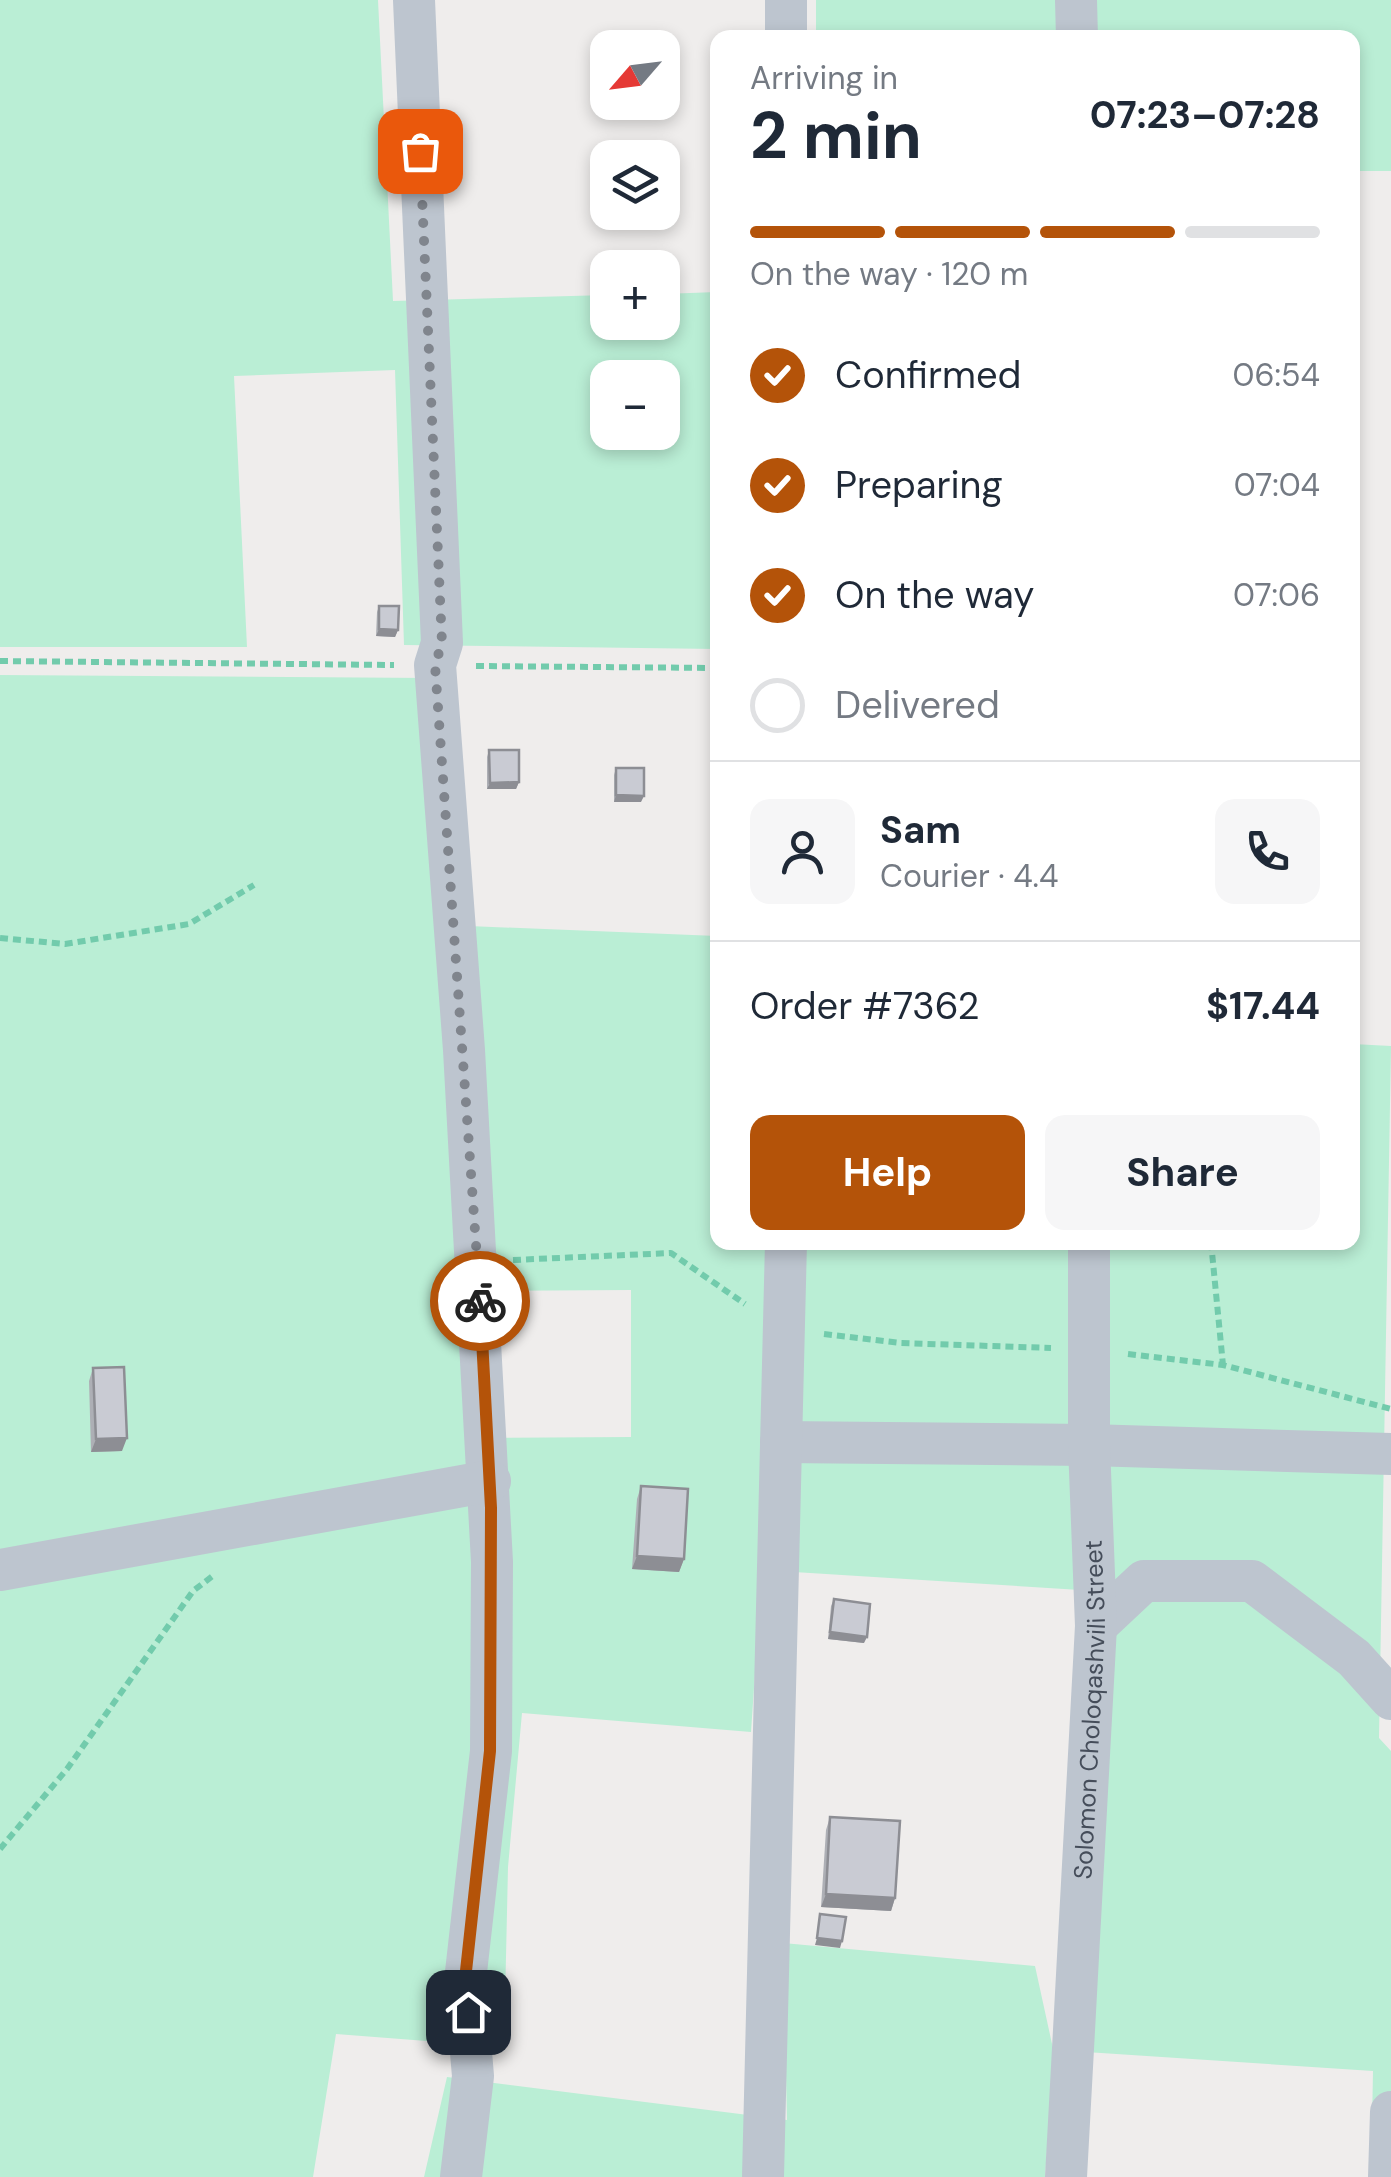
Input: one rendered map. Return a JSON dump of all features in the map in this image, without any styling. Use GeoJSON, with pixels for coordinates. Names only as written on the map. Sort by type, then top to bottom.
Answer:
{"type":"FeatureCollection","features":[{"type":"Feature","properties":{"kind":"street"},"geometry":{"type":"LineString","coordinates":[[414,0],[442,643],[435,665],[490,1481],[490,1751],[465,1980],[473,2076],[462,2177]]}},
{"type":"Feature","properties":{"kind":"street"},"geometry":{"type":"LineString","coordinates":[[786,0],[786,30]]}},
{"type":"Feature","properties":{"kind":"street"},"geometry":{"type":"LineString","coordinates":[[1076,0],[1077,30]]}},
{"type":"Feature","properties":{"kind":"street"},"geometry":{"type":"LineString","coordinates":[[763,2177],[786,1250]]}},
{"type":"Feature","properties":{"kind":"street","name":"Solomon Choloqashvili Street"},"geometry":{"type":"LineString","coordinates":[[1066,2177],[1096,1626],[1089,1445],[1089,1250]]}},
{"type":"Feature","properties":{"kind":"street"},"geometry":{"type":"LineString","coordinates":[[781,1442],[1089,1445],[1391,1454]]}},
{"type":"Feature","properties":{"kind":"street"},"geometry":{"type":"LineString","coordinates":[[0,1570],[490,1481]]}},
{"type":"Feature","properties":{"kind":"street"},"geometry":{"type":"LineString","coordinates":[[1096,1626],[1144,1581],[1252,1581],[1354,1658],[1391,1699]]}},
{"type":"Feature","properties":{"kind":"street"},"geometry":{"type":"LineString","coordinates":[[1389,2177],[1391,2112]]}},
{"type":"Feature","properties":{"kind":"path"},"geometry":{"type":"LineString","coordinates":[[0,661],[710,668]]}},
{"type":"Feature","properties":{"kind":"path"},"geometry":{"type":"LineString","coordinates":[[0,938],[65,944],[189,924],[254,885]]}},
{"type":"Feature","properties":{"kind":"path"},"geometry":{"type":"LineString","coordinates":[[1212,1250],[1223,1366]]}},
{"type":"Feature","properties":{"kind":"path"},"geometry":{"type":"LineString","coordinates":[[478,1262],[671,1253],[783,1330],[901,1343],[1089,1349],[1223,1366],[1391,1409]]}},
{"type":"Feature","properties":{"kind":"path"},"geometry":{"type":"LineString","coordinates":[[0,1849],[66,1769],[193,1591],[224,1567]]}},
{"type":"Feature","properties":{"kind":"green space"},"geometry":{"type":"Polygon","coordinates":[[[0,0],[378,0],[393,301],[590,295],[590,340],[680,340],[680,293],[710,292],[710,649],[404,645],[395,370],[234,376],[247,647],[0,647],[0,0]]]}},
{"type":"Feature","properties":{"kind":"green space"},"geometry":{"type":"Polygon","coordinates":[[[816,0],[1391,0],[1391,171],[1360,171],[1360,30],[816,30],[816,0]]]}},
{"type":"Feature","properties":{"kind":"green space"},"geometry":{"type":"Polygon","coordinates":[[[0,675],[430,678],[445,925],[710,936],[710,1250],[1360,1250],[1360,1044],[1391,1046],[1379,1738],[1391,1751],[1391,2177],[1371,2177],[1373,2071],[1086,2052],[1112,1592],[762,1570],[751,1732],[522,1713],[508,1867],[504,2047],[336,2034],[313,2177],[0,2177],[0,675]],[[631,1290],[466,1291],[467,1438],[631,1437],[631,1290]]]}},
{"type":"Feature","properties":{"kind":"green space"},"geometry":{"type":"Polygon","coordinates":[[[783,1943],[1035,1966],[1054,2053],[1045,2177],[424,2177],[447,2077],[787,2120],[783,1943]]]}},
{"type":"Feature","properties":{"kind":"building"},"geometry":{"type":"Polygon","coordinates":[[[379,606],[399,606],[398,630],[379,629],[379,606]]]}},
{"type":"Feature","properties":{"kind":"building"},"geometry":{"type":"Polygon","coordinates":[[[489,750],[519,750],[519,782],[490,783],[489,750]]]}},
{"type":"Feature","properties":{"kind":"building"},"geometry":{"type":"Polygon","coordinates":[[[616,768],[644,768],[644,796],[616,795],[616,768]]]}},
{"type":"Feature","properties":{"kind":"building"},"geometry":{"type":"Polygon","coordinates":[[[124,1367],[127,1438],[96,1439],[93,1368],[124,1367]]]}},
{"type":"Feature","properties":{"kind":"building"},"geometry":{"type":"Polygon","coordinates":[[[641,1486],[688,1489],[684,1559],[637,1556],[641,1486]]]}},
{"type":"Feature","properties":{"kind":"building"},"geometry":{"type":"Polygon","coordinates":[[[834,1599],[870,1604],[867,1637],[830,1632],[834,1599]]]}},
{"type":"Feature","properties":{"kind":"building"},"geometry":{"type":"Polygon","coordinates":[[[830,1817],[900,1821],[895,1898],[826,1894],[830,1817]]]}},
{"type":"Feature","properties":{"kind":"building"},"geometry":{"type":"Polygon","coordinates":[[[820,1914],[846,1917],[842,1941],[817,1938],[820,1914]]]}},
{"type":"Feature","properties":{"kind":"way so far"},"geometry":{"type":"LineString","coordinates":[[420,151],[442,643],[435,665],[480,1301]]}},
{"type":"Feature","properties":{"kind":"route"},"geometry":{"type":"LineString","coordinates":[[468,2012],[465,1980],[490,1751],[491,1508],[480,1301]]}}]}
